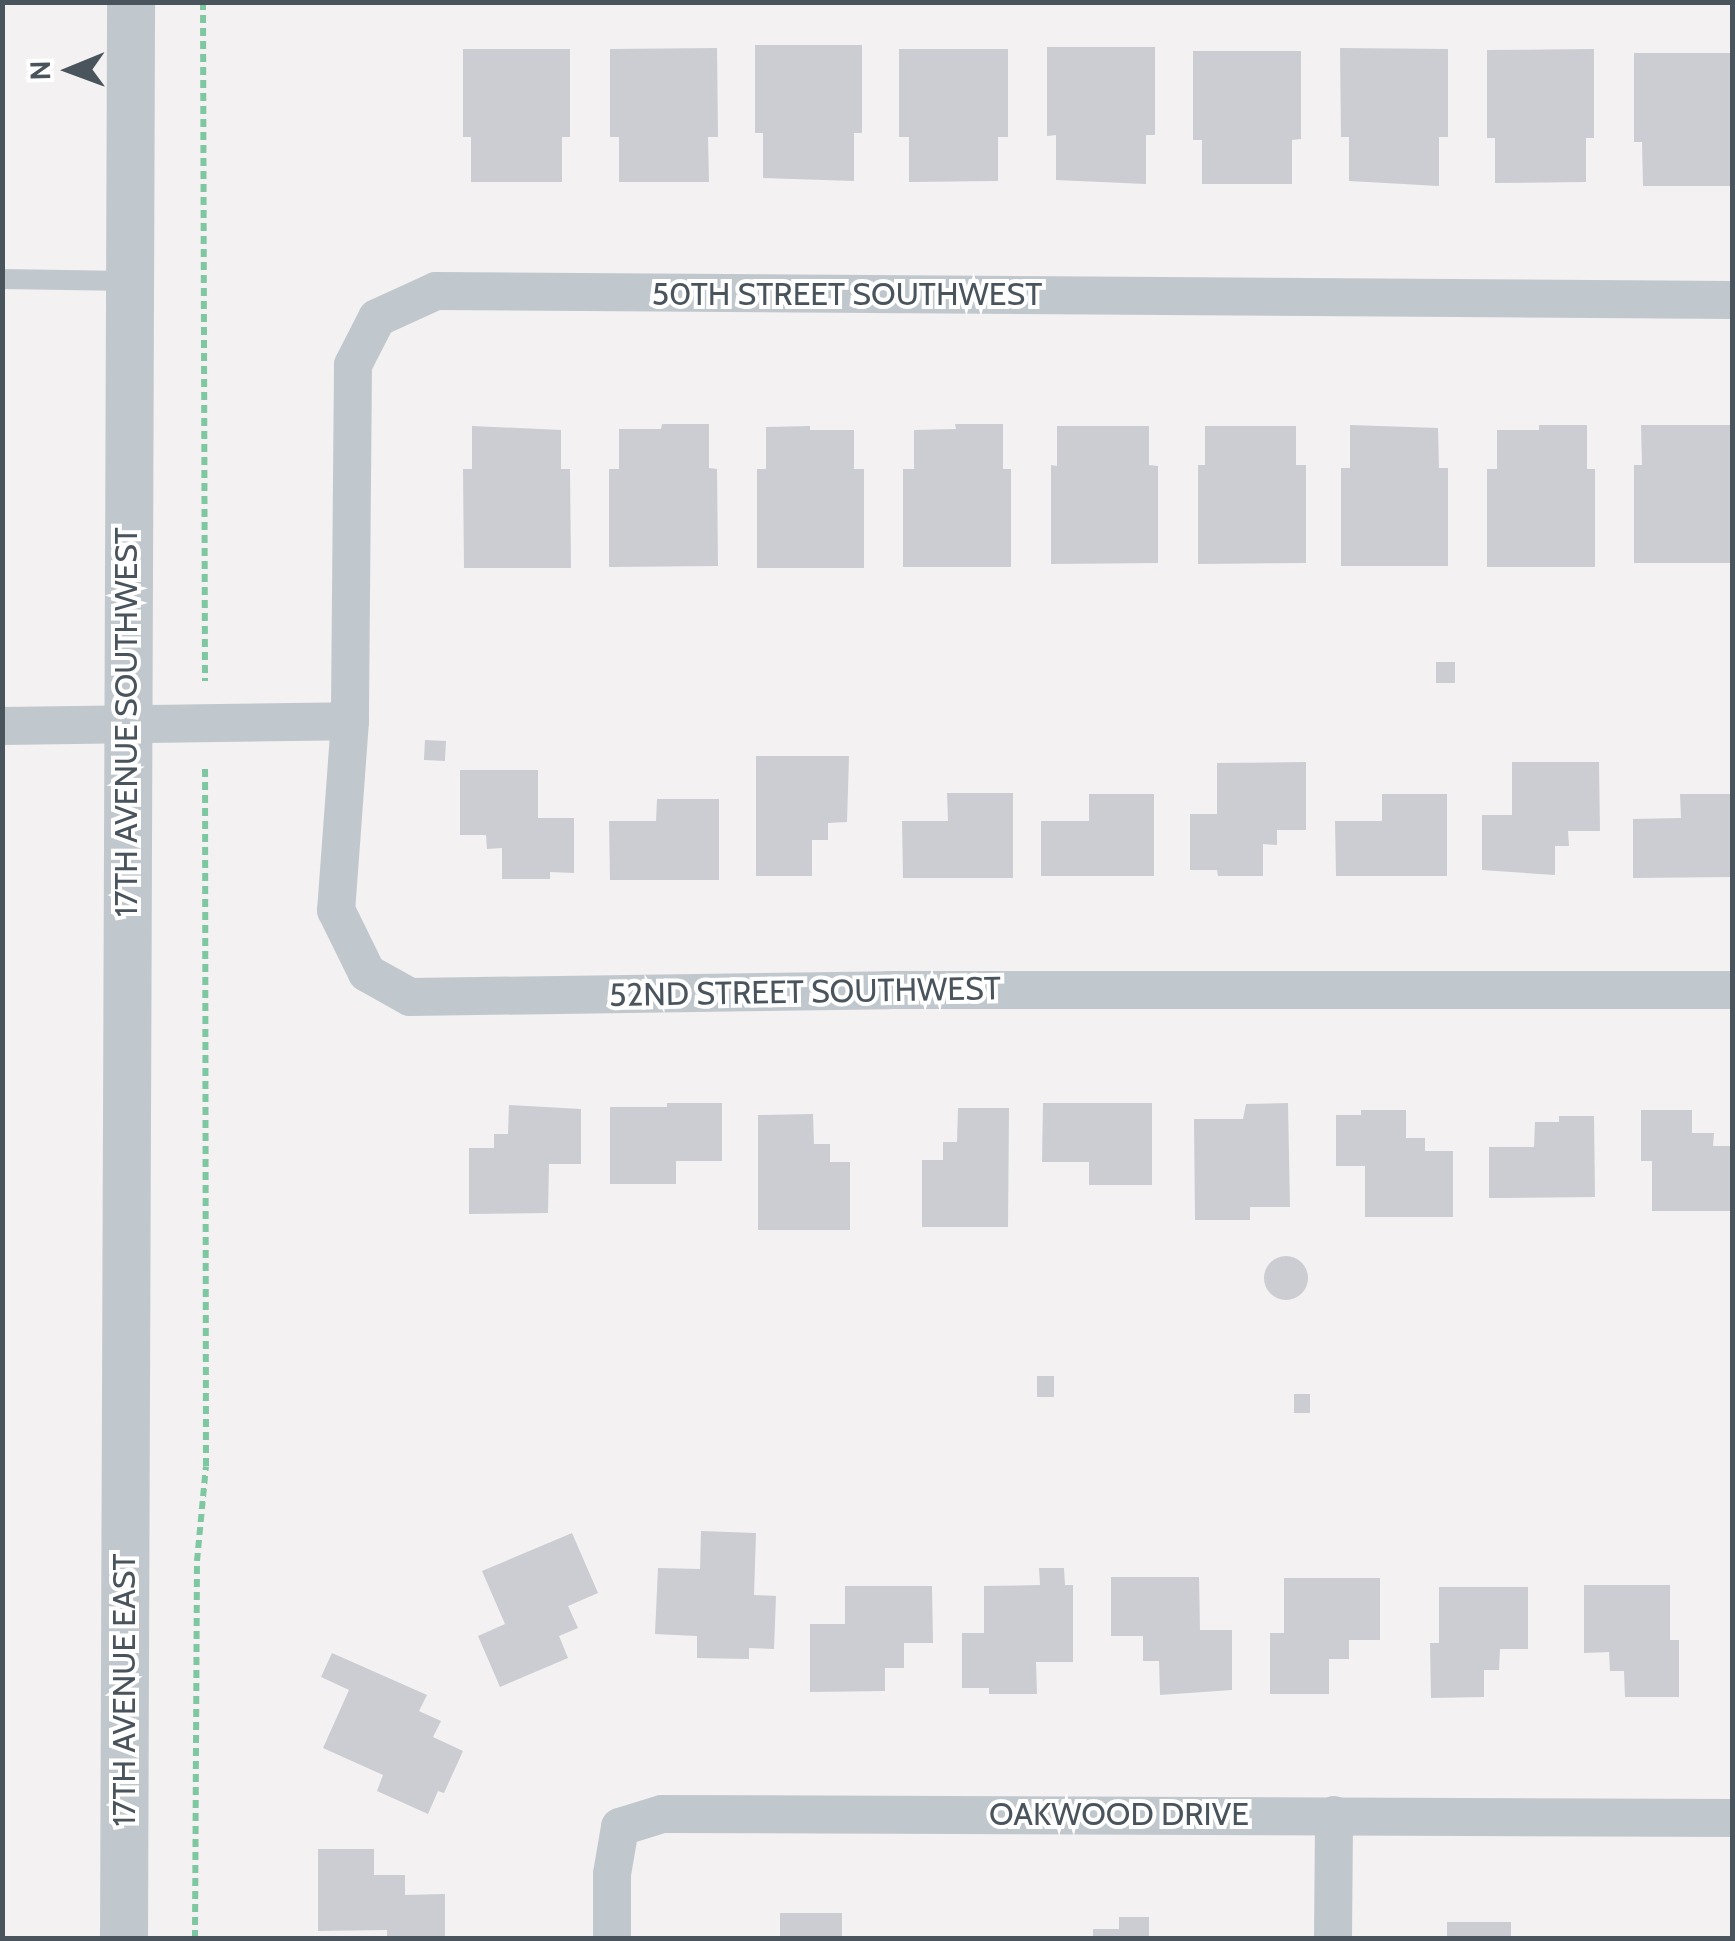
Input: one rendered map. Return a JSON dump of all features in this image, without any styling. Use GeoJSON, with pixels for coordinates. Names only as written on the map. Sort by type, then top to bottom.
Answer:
{"type":"FeatureCollection","features":[{"type":"Feature","properties":{"kind":"street","name":"17TH AVENUE SOUTHWEST"},"geometry":{"type":"LineString","coordinates":[[125,1442],[131,2]]}},
{"type":"Feature","properties":{"kind":"street","name":"50TH STREET SOUTHWEST"},"geometry":{"type":"LineString","coordinates":[[350,722],[353,365],[377,318],[436,291],[1732,300]]}},
{"type":"Feature","properties":{"kind":"street"},"geometry":{"type":"LineString","coordinates":[[2,726],[350,722]]}},
{"type":"Feature","properties":{"kind":"street","name":"52ND STREET SOUTHWEST"},"geometry":{"type":"LineString","coordinates":[[350,722],[336,910],[367,973],[410,997],[888,990],[1732,990]]}},
{"type":"Feature","properties":{"kind":"street","name":"17TH AVENUE EAST"},"geometry":{"type":"LineString","coordinates":[[124,1938],[125,1442]]}},
{"type":"Feature","properties":{"kind":"street","name":"OAKWOOD DRIVE"},"geometry":{"type":"LineString","coordinates":[[612,1938],[612,1874],[620,1827],[662,1814],[1732,1818]]}},
{"type":"Feature","properties":{"kind":"street"},"geometry":{"type":"LineString","coordinates":[[1333,1938],[1334,1815]]}},
{"type":"Feature","properties":{"kind":"lane"},"geometry":{"type":"LineString","coordinates":[[2,279],[129,281]]}},
{"type":"Feature","properties":{"kind":"path"},"geometry":{"type":"LineString","coordinates":[[195,1938],[197,1562],[206,1466],[203,2]]}},
{"type":"Feature","properties":{"kind":"building"},"geometry":{"type":"Polygon","coordinates":[[[755,45],[862,45],[862,133],[854,133],[854,181],[763,178],[763,133],[755,133],[755,45]]]}},
{"type":"Feature","properties":{"kind":"building"},"geometry":{"type":"Polygon","coordinates":[[[1047,47],[1155,47],[1155,135],[1146,135],[1146,184],[1056,180],[1056,135],[1047,136],[1047,47]]]}},
{"type":"Feature","properties":{"kind":"building"},"geometry":{"type":"Polygon","coordinates":[[[717,48],[718,137],[708,137],[709,182],[619,182],[619,137],[610,137],[610,49],[717,48]]]}},
{"type":"Feature","properties":{"kind":"building"},"geometry":{"type":"Polygon","coordinates":[[[1340,48],[1448,49],[1448,137],[1439,137],[1439,186],[1349,181],[1349,137],[1341,137],[1340,48]]]}},
{"type":"Feature","properties":{"kind":"building"},"geometry":{"type":"Polygon","coordinates":[[[463,49],[570,49],[570,137],[562,137],[562,182],[471,182],[471,137],[463,137],[463,49]]]}},
{"type":"Feature","properties":{"kind":"building"},"geometry":{"type":"Polygon","coordinates":[[[899,49],[1008,49],[1008,137],[998,137],[998,181],[909,182],[909,137],[899,137],[899,49]]]}},
{"type":"Feature","properties":{"kind":"building"},"geometry":{"type":"Polygon","coordinates":[[[1594,49],[1594,138],[1586,138],[1586,182],[1495,183],[1495,138],[1487,138],[1487,50],[1594,49]]]}},
{"type":"Feature","properties":{"kind":"building"},"geometry":{"type":"Polygon","coordinates":[[[1193,51],[1301,51],[1301,139],[1292,140],[1292,184],[1202,184],[1202,140],[1193,140],[1193,51]]]}},
{"type":"Feature","properties":{"kind":"building"},"geometry":{"type":"Polygon","coordinates":[[[1634,53],[1732,53],[1732,186],[1643,186],[1642,142],[1634,142],[1634,53]]]}},
{"type":"Feature","properties":{"kind":"building"},"geometry":{"type":"Polygon","coordinates":[[[662,424],[709,424],[709,468],[717,469],[718,566],[609,567],[609,469],[619,469],[619,429],[661,429],[662,424]]]}},
{"type":"Feature","properties":{"kind":"building"},"geometry":{"type":"Polygon","coordinates":[[[955,424],[1003,424],[1003,469],[1011,469],[1011,567],[903,567],[903,469],[914,469],[914,430],[956,429],[955,424]]]}},
{"type":"Feature","properties":{"kind":"building"},"geometry":{"type":"Polygon","coordinates":[[[1350,425],[1438,428],[1439,468],[1448,468],[1448,566],[1341,566],[1341,468],[1350,468],[1350,425]]]}},
{"type":"Feature","properties":{"kind":"building"},"geometry":{"type":"Polygon","coordinates":[[[1539,425],[1587,425],[1587,469],[1595,469],[1595,567],[1487,567],[1487,469],[1497,469],[1497,430],[1539,430],[1539,425]]]}},
{"type":"Feature","properties":{"kind":"building"},"geometry":{"type":"Polygon","coordinates":[[[1641,425],[1732,425],[1732,563],[1634,563],[1634,465],[1642,465],[1641,425]]]}},
{"type":"Feature","properties":{"kind":"building"},"geometry":{"type":"Polygon","coordinates":[[[472,426],[561,430],[561,469],[570,469],[571,568],[464,568],[463,469],[472,469],[472,426]]]}},
{"type":"Feature","properties":{"kind":"building"},"geometry":{"type":"Polygon","coordinates":[[[810,426],[810,430],[854,430],[854,469],[864,469],[864,568],[757,568],[757,469],[766,469],[766,427],[810,426]]]}},
{"type":"Feature","properties":{"kind":"building"},"geometry":{"type":"Polygon","coordinates":[[[1057,426],[1149,426],[1149,465],[1158,466],[1158,563],[1051,564],[1051,465],[1057,466],[1057,426]]]}},
{"type":"Feature","properties":{"kind":"building"},"geometry":{"type":"Polygon","coordinates":[[[1205,426],[1296,426],[1296,465],[1306,465],[1306,563],[1198,564],[1198,465],[1205,465],[1205,426]]]}},
{"type":"Feature","properties":{"kind":"building"},"geometry":{"type":"Polygon","coordinates":[[[1436,662],[1455,662],[1455,683],[1436,683],[1436,662]]]}},
{"type":"Feature","properties":{"kind":"building"},"geometry":{"type":"Polygon","coordinates":[[[425,740],[446,741],[445,761],[424,760],[425,740]]]}},
{"type":"Feature","properties":{"kind":"building"},"geometry":{"type":"Polygon","coordinates":[[[756,756],[849,756],[847,822],[828,823],[828,840],[812,840],[812,876],[756,876],[756,756]]]}},
{"type":"Feature","properties":{"kind":"building"},"geometry":{"type":"Polygon","coordinates":[[[1306,762],[1306,830],[1277,830],[1277,845],[1263,844],[1263,876],[1218,876],[1217,870],[1190,870],[1190,814],[1217,814],[1217,763],[1306,762]]]}},
{"type":"Feature","properties":{"kind":"building"},"geometry":{"type":"Polygon","coordinates":[[[1512,762],[1599,762],[1600,831],[1568,831],[1569,846],[1555,846],[1555,875],[1482,870],[1482,815],[1512,815],[1512,762]]]}},
{"type":"Feature","properties":{"kind":"building"},"geometry":{"type":"Polygon","coordinates":[[[460,770],[538,770],[538,818],[574,818],[574,873],[550,872],[550,879],[502,879],[502,848],[487,849],[486,835],[460,835],[460,770]]]}},
{"type":"Feature","properties":{"kind":"building"},"geometry":{"type":"Polygon","coordinates":[[[947,793],[1013,793],[1013,878],[903,878],[902,821],[948,821],[947,793]]]}},
{"type":"Feature","properties":{"kind":"building"},"geometry":{"type":"Polygon","coordinates":[[[1089,794],[1154,794],[1154,876],[1041,876],[1041,821],[1089,821],[1089,794]]]}},
{"type":"Feature","properties":{"kind":"building"},"geometry":{"type":"Polygon","coordinates":[[[1382,794],[1447,794],[1447,876],[1336,876],[1335,821],[1382,821],[1382,794]]]}},
{"type":"Feature","properties":{"kind":"building"},"geometry":{"type":"Polygon","coordinates":[[[1680,794],[1732,794],[1732,877],[1633,878],[1633,819],[1681,818],[1680,794]]]}},
{"type":"Feature","properties":{"kind":"building"},"geometry":{"type":"Polygon","coordinates":[[[657,799],[719,799],[719,880],[610,880],[609,821],[656,821],[657,799]]]}},
{"type":"Feature","properties":{"kind":"building"},"geometry":{"type":"Polygon","coordinates":[[[667,1103],[722,1103],[722,1161],[676,1161],[676,1184],[610,1184],[610,1107],[667,1107],[667,1103]]]}},
{"type":"Feature","properties":{"kind":"building"},"geometry":{"type":"Polygon","coordinates":[[[1043,1103],[1152,1103],[1152,1185],[1089,1185],[1089,1162],[1042,1162],[1043,1103]]]}},
{"type":"Feature","properties":{"kind":"building"},"geometry":{"type":"Polygon","coordinates":[[[1288,1103],[1290,1207],[1250,1207],[1250,1220],[1195,1220],[1194,1119],[1243,1119],[1246,1104],[1288,1103]]]}},
{"type":"Feature","properties":{"kind":"building"},"geometry":{"type":"Polygon","coordinates":[[[509,1105],[581,1109],[581,1164],[549,1164],[548,1213],[469,1214],[469,1148],[494,1148],[494,1134],[508,1134],[509,1105]]]}},
{"type":"Feature","properties":{"kind":"building"},"geometry":{"type":"Polygon","coordinates":[[[958,1108],[1009,1108],[1008,1227],[922,1227],[922,1160],[943,1160],[943,1142],[957,1142],[958,1108]]]}},
{"type":"Feature","properties":{"kind":"building"},"geometry":{"type":"Polygon","coordinates":[[[1361,1110],[1406,1110],[1406,1138],[1425,1138],[1425,1151],[1453,1151],[1453,1217],[1365,1217],[1365,1166],[1336,1166],[1336,1115],[1361,1115],[1361,1110]]]}},
{"type":"Feature","properties":{"kind":"building"},"geometry":{"type":"Polygon","coordinates":[[[1641,1110],[1692,1110],[1692,1133],[1714,1133],[1713,1146],[1732,1146],[1732,1211],[1652,1211],[1652,1161],[1641,1161],[1641,1110]]]}},
{"type":"Feature","properties":{"kind":"building"},"geometry":{"type":"Polygon","coordinates":[[[813,1114],[814,1144],[830,1144],[830,1162],[850,1162],[850,1230],[758,1230],[758,1115],[813,1114]]]}},
{"type":"Feature","properties":{"kind":"building"},"geometry":{"type":"Polygon","coordinates":[[[1559,1116],[1594,1116],[1595,1197],[1489,1198],[1489,1147],[1534,1147],[1535,1122],[1559,1122],[1559,1116]]]}},
{"type":"Feature","properties":{"kind":"building"},"geometry":{"type":"Polygon","coordinates":[[[1286,1256],[1301,1263],[1308,1278],[1301,1293],[1286,1300],[1271,1293],[1264,1278],[1271,1263],[1286,1256]]]}},
{"type":"Feature","properties":{"kind":"building"},"geometry":{"type":"Polygon","coordinates":[[[1037,1376],[1054,1376],[1054,1397],[1037,1397],[1037,1376]]]}},
{"type":"Feature","properties":{"kind":"building"},"geometry":{"type":"Polygon","coordinates":[[[1294,1394],[1310,1394],[1310,1413],[1294,1413],[1294,1394]]]}},
{"type":"Feature","properties":{"kind":"building"},"geometry":{"type":"Polygon","coordinates":[[[701,1531],[756,1533],[754,1595],[776,1596],[774,1649],[749,1648],[749,1659],[697,1658],[697,1636],[655,1634],[658,1568],[700,1569],[701,1531]]]}},
{"type":"Feature","properties":{"kind":"building"},"geometry":{"type":"Polygon","coordinates":[[[572,1533],[598,1593],[568,1606],[578,1628],[559,1636],[568,1658],[500,1687],[478,1636],[505,1624],[482,1571],[572,1533]]]}},
{"type":"Feature","properties":{"kind":"building"},"geometry":{"type":"Polygon","coordinates":[[[1039,1568],[1064,1568],[1065,1585],[1073,1585],[1073,1662],[1036,1662],[1037,1694],[989,1694],[989,1688],[962,1688],[962,1633],[984,1633],[984,1586],[1040,1585],[1039,1568]]]}},
{"type":"Feature","properties":{"kind":"building"},"geometry":{"type":"Polygon","coordinates":[[[1111,1577],[1199,1577],[1200,1630],[1232,1630],[1232,1690],[1160,1695],[1159,1661],[1143,1661],[1143,1636],[1111,1636],[1111,1577]]]}},
{"type":"Feature","properties":{"kind":"building"},"geometry":{"type":"Polygon","coordinates":[[[1284,1578],[1380,1578],[1380,1640],[1349,1640],[1349,1659],[1329,1659],[1329,1694],[1270,1694],[1270,1633],[1284,1633],[1284,1578]]]}},
{"type":"Feature","properties":{"kind":"building"},"geometry":{"type":"Polygon","coordinates":[[[1584,1585],[1670,1585],[1670,1640],[1679,1640],[1679,1697],[1625,1697],[1624,1671],[1610,1671],[1609,1652],[1584,1653],[1584,1585]]]}},
{"type":"Feature","properties":{"kind":"building"},"geometry":{"type":"Polygon","coordinates":[[[845,1586],[932,1586],[933,1643],[904,1643],[904,1668],[885,1668],[885,1691],[810,1692],[810,1624],[845,1624],[845,1586]]]}},
{"type":"Feature","properties":{"kind":"building"},"geometry":{"type":"Polygon","coordinates":[[[1439,1587],[1528,1587],[1528,1649],[1500,1649],[1499,1670],[1484,1670],[1484,1697],[1431,1698],[1430,1643],[1439,1643],[1439,1587]]]}},
{"type":"Feature","properties":{"kind":"building"},"geometry":{"type":"Polygon","coordinates":[[[332,1653],[427,1695],[419,1711],[441,1721],[433,1737],[463,1751],[444,1793],[438,1791],[428,1814],[377,1791],[383,1775],[323,1748],[349,1690],[321,1677],[332,1653]]]}},
{"type":"Feature","properties":{"kind":"building"},"geometry":{"type":"Polygon","coordinates":[[[318,1849],[374,1849],[374,1875],[405,1875],[405,1895],[445,1894],[445,1938],[387,1938],[387,1930],[318,1931],[318,1849]]]}},
{"type":"Feature","properties":{"kind":"building"},"geometry":{"type":"Polygon","coordinates":[[[780,1913],[842,1913],[842,1938],[780,1938],[780,1913]]]}},
{"type":"Feature","properties":{"kind":"building"},"geometry":{"type":"Polygon","coordinates":[[[1119,1917],[1149,1917],[1149,1938],[1093,1938],[1093,1929],[1119,1929],[1119,1917]]]}},
{"type":"Feature","properties":{"kind":"building"},"geometry":{"type":"Polygon","coordinates":[[[1447,1922],[1511,1922],[1511,1938],[1447,1938],[1447,1922]]]}}]}
